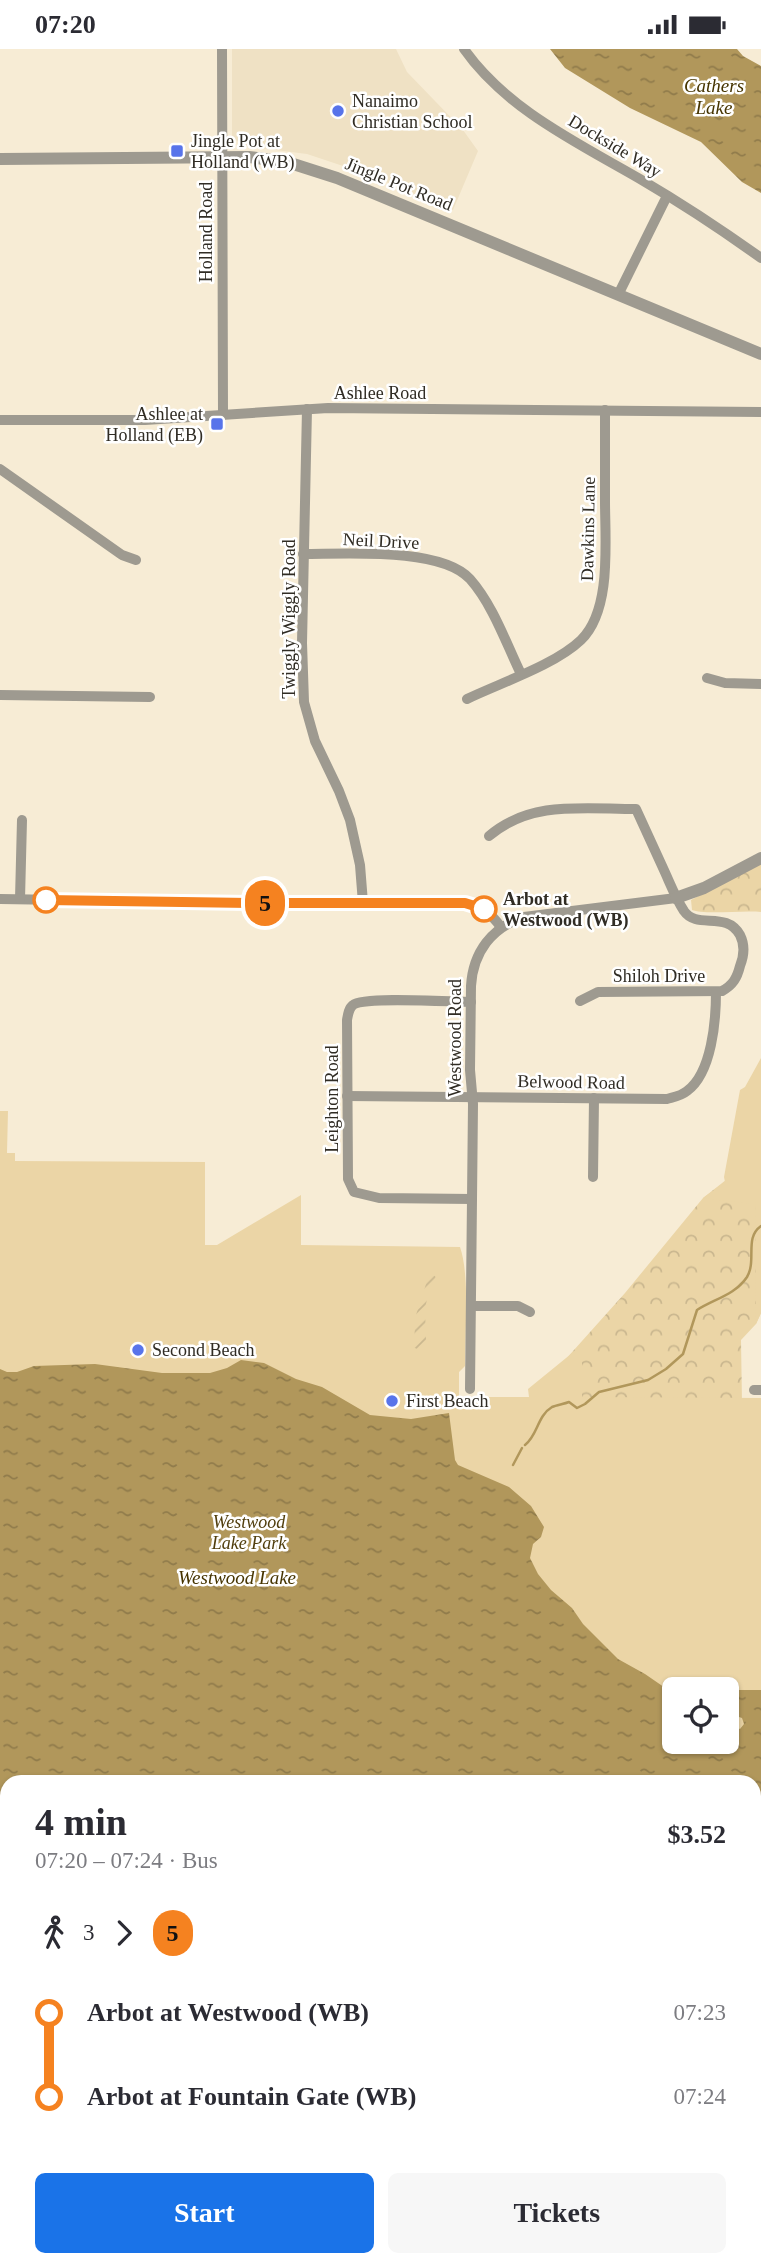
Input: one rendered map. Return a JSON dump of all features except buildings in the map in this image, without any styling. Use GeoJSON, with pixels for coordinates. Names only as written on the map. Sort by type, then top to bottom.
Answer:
{"type":"FeatureCollection","features":[{"type":"Feature","properties":{"kind":"street","name":"Holland Road"},"geometry":{"type":"LineString","coordinates":[[222,49],[223,415]]}},
{"type":"Feature","properties":{"kind":"street","name":"Dockside Way"},"geometry":{"type":"LineString","coordinates":[[464,49],[508,97],[761,258]]}},
{"type":"Feature","properties":{"kind":"street","name":"Jingle Pot Road"},"geometry":{"type":"LineString","coordinates":[[0,159],[263,158],[314,170],[761,354]]}},
{"type":"Feature","properties":{"kind":"street"},"geometry":{"type":"LineString","coordinates":[[618,295],[667,196]]}},
{"type":"Feature","properties":{"kind":"street","name":"Ashlee Road"},"geometry":{"type":"LineString","coordinates":[[0,420],[145,420],[307,409],[761,412]]}},
{"type":"Feature","properties":{"kind":"street","name":"Twiggly Wiggly Road"},"geometry":{"type":"LineString","coordinates":[[307,409],[303,554],[304,702],[315,741],[350,820],[360,865],[363,903]]}},
{"type":"Feature","properties":{"kind":"street","name":"Dawkins Lane"},"geometry":{"type":"LineString","coordinates":[[467,699],[554,659],[580,641],[591,629],[598,611],[605,573],[605,410]]}},
{"type":"Feature","properties":{"kind":"street"},"geometry":{"type":"LineString","coordinates":[[0,469],[122,555],[136,560]]}},
{"type":"Feature","properties":{"kind":"street","name":"Neil Drive"},"geometry":{"type":"LineString","coordinates":[[303,554],[413,557],[440,562],[461,571],[482,595],[521,674]]}},
{"type":"Feature","properties":{"kind":"street"},"geometry":{"type":"LineString","coordinates":[[707,678],[725,683],[761,684]]}},
{"type":"Feature","properties":{"kind":"street"},"geometry":{"type":"LineString","coordinates":[[0,695],[150,697]]}},
{"type":"Feature","properties":{"kind":"street"},"geometry":{"type":"LineString","coordinates":[[489,836],[505,823],[541,810],[636,809],[676,898]]}},
{"type":"Feature","properties":{"kind":"street"},"geometry":{"type":"LineString","coordinates":[[20,899],[22,820]]}},
{"type":"Feature","properties":{"kind":"street"},"geometry":{"type":"LineString","coordinates":[[0,899],[471,904],[486,910],[501,926],[530,916],[676,898],[704,888],[761,858]]}},
{"type":"Feature","properties":{"kind":"street","name":"Shiloh Drive"},"geometry":{"type":"LineString","coordinates":[[580,1001],[598,992],[716,992],[728,988],[738,975],[744,950],[742,938],[727,922],[689,917],[676,898]]}},
{"type":"Feature","properties":{"kind":"street","name":"Westwood Road"},"geometry":{"type":"LineString","coordinates":[[470,1389],[472,975],[479,953],[501,926]]}},
{"type":"Feature","properties":{"kind":"street","name":"Belwood Road"},"geometry":{"type":"LineString","coordinates":[[347,1096],[667,1099],[679,1096],[690,1090],[707,1058],[714,1038],[716,992]]}},
{"type":"Feature","properties":{"kind":"street","name":"Leighton Road"},"geometry":{"type":"LineString","coordinates":[[471,1002],[355,1003],[347,1020],[347,1096],[348,1179],[354,1192],[379,1198],[472,1199]]}},
{"type":"Feature","properties":{"kind":"street"},"geometry":{"type":"LineString","coordinates":[[593,1177],[594,1098]]}},
{"type":"Feature","properties":{"kind":"street"},"geometry":{"type":"LineString","coordinates":[[471,1306],[518,1306],[530,1312]]}},
{"type":"Feature","properties":{"kind":"shaded area","name":"Nanaimo Christian School"},"geometry":{"type":"Polygon","coordinates":[[[232,49],[396,49],[407,72],[463,130],[478,151],[453,210],[367,174],[307,154],[244,146],[232,137],[232,49]]]}},
{"type":"Feature","properties":{"kind":"green space"},"geometry":{"type":"Polygon","coordinates":[[[761,863],[761,912],[692,910],[691,900],[761,863]]]}},
{"type":"Feature","properties":{"kind":"green space"},"geometry":{"type":"Polygon","coordinates":[[[761,1058],[761,1313],[756,1324],[755,1198],[752,1204],[703,1198],[725,1182],[740,1090],[745,1087],[761,1058]]]}},
{"type":"Feature","properties":{"kind":"green space"},"geometry":{"type":"Polygon","coordinates":[[[756,1086],[761,1313],[756,1324],[741,1340],[742,1403],[727,1677],[665,1677],[459,1397],[529,1397],[539,1389],[625,1293],[703,1198],[731,1176],[756,1086]]]}},
{"type":"Feature","properties":{"kind":"green space","name":"Westwood Lake Park"},"geometry":{"type":"Polygon","coordinates":[[[0,1111],[8,1111],[7,1153],[15,1153],[15,1161],[205,1162],[205,1245],[217,1245],[301,1195],[301,1245],[460,1247],[465,1273],[466,1305],[465,1366],[459,1372],[459,1397],[529,1397],[528,1389],[582,1345],[582,1397],[761,1398],[761,1775],[0,1775],[0,1111]]]}},
{"type":"Feature","properties":{"kind":"green space"},"geometry":{"type":"Polygon","coordinates":[[[428,1274],[435,1276],[438,1285],[431,1283],[425,1308],[426,1341],[433,1341],[433,1345],[421,1351],[411,1346],[409,1341],[414,1340],[416,1315],[427,1281],[422,1279],[428,1274]]]}},
{"type":"Feature","properties":{"kind":"water","name":"Cathers Lake"},"geometry":{"type":"Polygon","coordinates":[[[550,49],[737,49],[743,56],[761,66],[761,193],[742,182],[701,142],[630,108],[565,68],[550,49]]]}},
{"type":"Feature","properties":{"kind":"water","name":"Westwood Lake"},"geometry":{"type":"Polygon","coordinates":[[[241,1360],[264,1363],[296,1379],[322,1387],[370,1415],[411,1419],[449,1413],[455,1460],[458,1465],[509,1487],[531,1506],[544,1527],[541,1537],[533,1544],[530,1558],[538,1574],[618,1659],[662,1686],[662,1754],[739,1754],[739,1728],[744,1724],[739,1717],[739,1690],[761,1690],[761,1775],[0,1775],[0,1369],[17,1372],[34,1366],[95,1364],[162,1373],[210,1373],[241,1360]]]}},
{"type":"Feature","properties":{"kind":"waterway"},"geometry":{"type":"LineString","coordinates":[[525,1445],[533,1436],[543,1415],[552,1407],[569,1402],[577,1408],[599,1392],[648,1380],[683,1354],[697,1310],[730,1292],[747,1277],[753,1237],[761,1226]]}},
{"type":"Feature","properties":{"kind":"waterway"},"geometry":{"type":"LineString","coordinates":[[513,1465],[522,1448]]}},
{"type":"Feature","properties":{"kind":"bus line","name":"5"},"geometry":{"type":"LineString","coordinates":[[46,900],[465,903],[484,909]]}},
{"type":"Feature","properties":{"kind":"place","name":"Nanaimo Christian School"},"geometry":{"type":"Point","coordinates":[338,111]}},
{"type":"Feature","properties":{"kind":"place","name":"Jingle Pot at Holland (WB)"},"geometry":{"type":"Point","coordinates":[177,151]}},
{"type":"Feature","properties":{"kind":"place","name":"Ashlee at Holland (EB)"},"geometry":{"type":"Point","coordinates":[217,424]}},
{"type":"Feature","properties":{"kind":"place","name":"Arbot at Westwood (WB)"},"geometry":{"type":"Point","coordinates":[484,909]}},
{"type":"Feature","properties":{"kind":"place","name":"Second Beach"},"geometry":{"type":"Point","coordinates":[138,1350]}},
{"type":"Feature","properties":{"kind":"place","name":"First Beach"},"geometry":{"type":"Point","coordinates":[392,1401]}}]}
